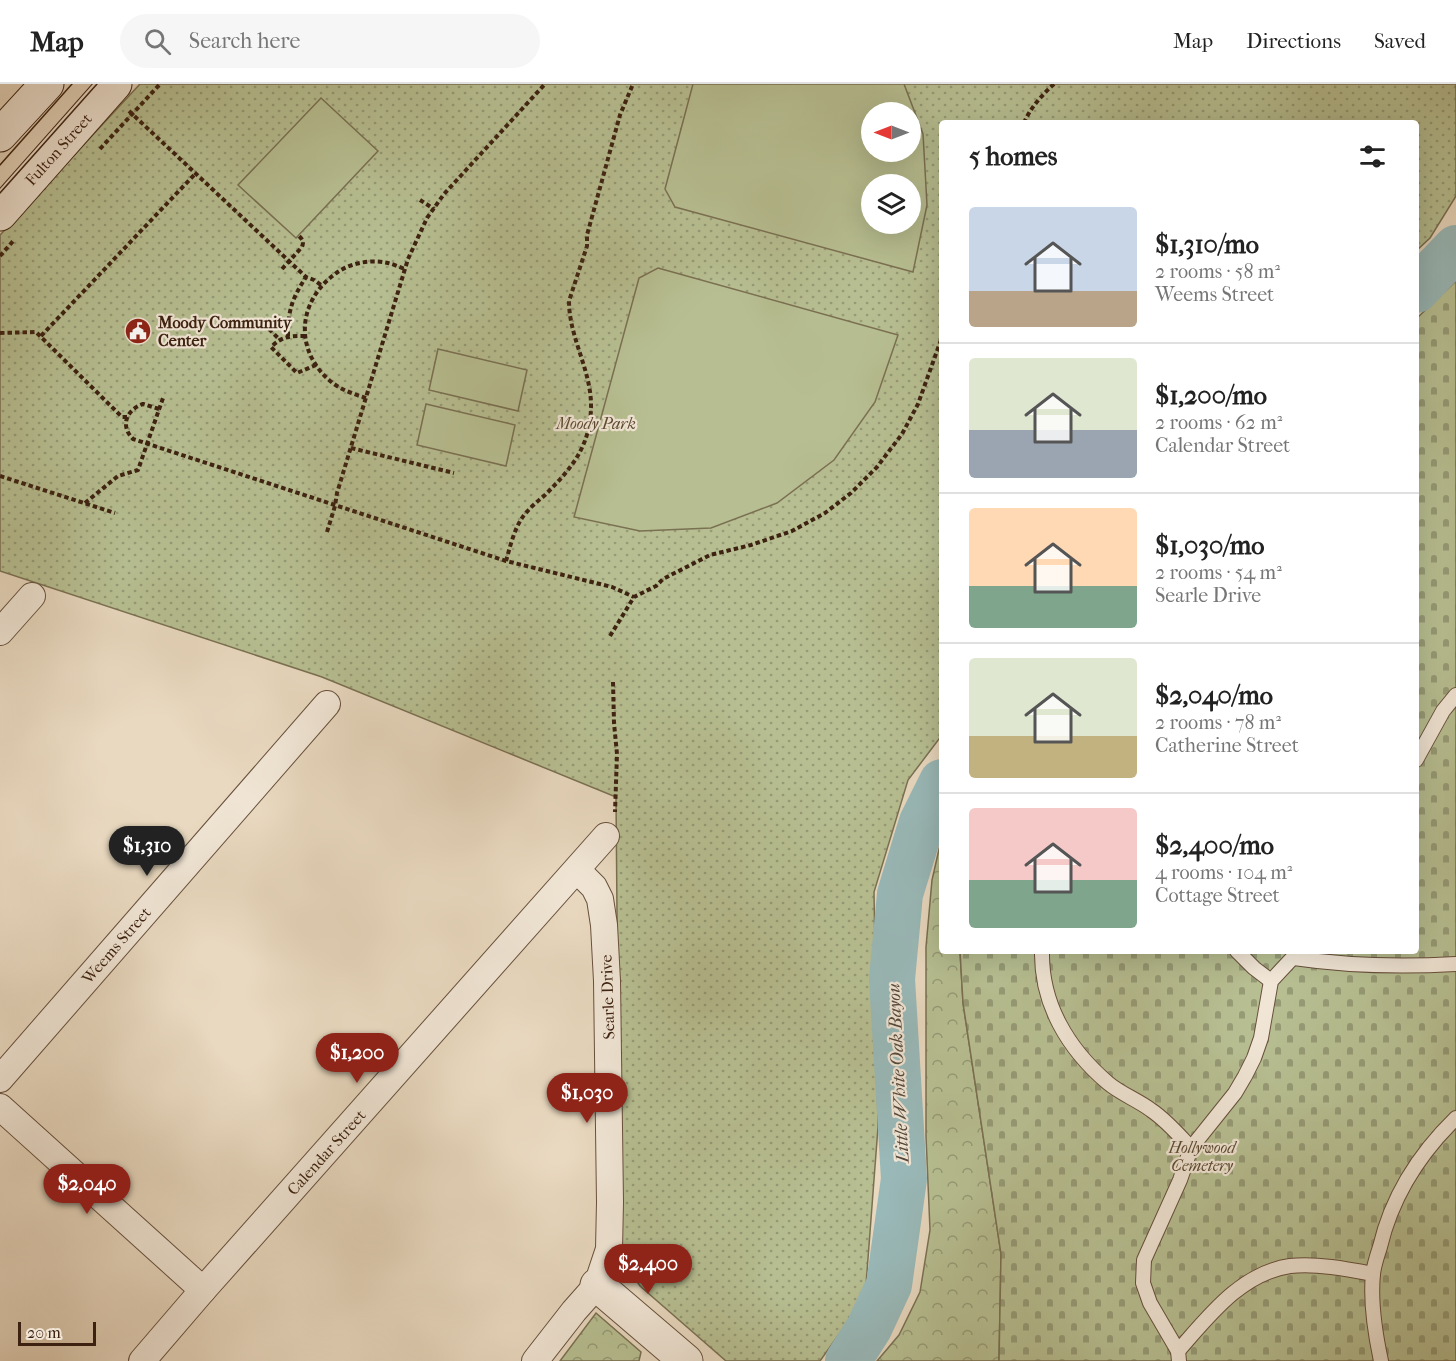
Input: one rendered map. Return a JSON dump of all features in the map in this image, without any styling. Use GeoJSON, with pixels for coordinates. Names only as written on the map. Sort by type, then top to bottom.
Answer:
{"type":"FeatureCollection","features":[{"type":"Feature","properties":{"kind":"main road"},"geometry":{"type":"LineString","coordinates":[[0,135],[39,86]]}},
{"type":"Feature","properties":{"kind":"main road","name":"Fulton Street"},"geometry":{"type":"LineString","coordinates":[[0,214],[119,95]]}},
{"type":"Feature","properties":{"kind":"main road"},"geometry":{"type":"LineString","coordinates":[[597,1285],[676,1352]]}},
{"type":"Feature","properties":{"kind":"street"},"geometry":{"type":"LineString","coordinates":[[0,632],[32,596]]}},
{"type":"Feature","properties":{"kind":"street","name":"Weems Street"},"geometry":{"type":"LineString","coordinates":[[0,1079],[327,704]]}},
{"type":"Feature","properties":{"kind":"street","name":"Calendar Street"},"geometry":{"type":"LineString","coordinates":[[141,1361],[606,836]]}},
{"type":"Feature","properties":{"kind":"street","name":"Searle Drive"},"geometry":{"type":"LineString","coordinates":[[535,1361],[597,1285],[609,1250],[607,981],[604,925],[600,899],[594,887],[577,870]]}},
{"type":"Feature","properties":{"kind":"street"},"geometry":{"type":"LineString","coordinates":[[0,1107],[203,1290]]}},
{"type":"Feature","properties":{"kind":"lane"},"geometry":{"type":"LineString","coordinates":[[1419,755],[1443,711],[1456,695]]}},
{"type":"Feature","properties":{"kind":"lane"},"geometry":{"type":"LineString","coordinates":[[1042,954],[1042,970],[1049,1003],[1055,1017],[1079,1054],[1109,1084],[1153,1110],[1191,1148]]}},
{"type":"Feature","properties":{"kind":"lane"},"geometry":{"type":"LineString","coordinates":[[1240,954],[1272,981]]}},
{"type":"Feature","properties":{"kind":"lane"},"geometry":{"type":"LineString","coordinates":[[1373,1274],[1333,1267],[1292,1266],[1263,1275],[1237,1290],[1221,1304],[1179,1356],[1150,1303],[1143,1283],[1144,1260],[1180,1180],[1191,1148],[1235,1093],[1245,1076],[1261,1038],[1272,981],[1297,955],[1349,964],[1417,966],[1456,964]]}},
{"type":"Feature","properties":{"kind":"lane"},"geometry":{"type":"LineString","coordinates":[[1381,1361],[1372,1314],[1373,1274],[1385,1225],[1401,1188],[1420,1158],[1456,1118]]}},
{"type":"Feature","properties":{"kind":"path"},"geometry":{"type":"LineString","coordinates":[[327,532],[405,269],[427,218],[444,194],[545,84]]}},
{"type":"Feature","properties":{"kind":"path"},"geometry":{"type":"LineString","coordinates":[[506,561],[521,518],[570,468],[586,440],[591,410],[590,392],[574,334],[569,300],[586,246],[586,235],[620,115],[633,84]]}},
{"type":"Feature","properties":{"kind":"path"},"geometry":{"type":"LineString","coordinates":[[1025,120],[1042,96],[1054,84]]}},
{"type":"Feature","properties":{"kind":"path"},"geometry":{"type":"LineString","coordinates":[[119,95],[196,174],[306,277],[321,285]]}},
{"type":"Feature","properties":{"kind":"path"},"geometry":{"type":"LineString","coordinates":[[41,336],[196,174]]}},
{"type":"Feature","properties":{"kind":"path"},"geometry":{"type":"LineString","coordinates":[[420,200],[434,209]]}},
{"type":"Feature","properties":{"kind":"path"},"geometry":{"type":"LineString","coordinates":[[282,270],[302,248],[303,240],[298,235]]}},
{"type":"Feature","properties":{"kind":"path"},"geometry":{"type":"LineString","coordinates":[[366,398],[348,392],[330,381],[314,362],[305,336],[305,322],[309,306],[321,285],[339,271],[354,264],[381,262],[405,269]]}},
{"type":"Feature","properties":{"kind":"path"},"geometry":{"type":"LineString","coordinates":[[288,336],[288,318],[293,298],[306,277]]}},
{"type":"Feature","properties":{"kind":"path"},"geometry":{"type":"LineString","coordinates":[[269,329],[279,339]]}},
{"type":"Feature","properties":{"kind":"path"},"geometry":{"type":"LineString","coordinates":[[0,333],[36,332],[122,417],[127,417]]}},
{"type":"Feature","properties":{"kind":"path"},"geometry":{"type":"LineString","coordinates":[[305,336],[288,336],[279,339],[271,347],[297,373],[316,365]]}},
{"type":"Feature","properties":{"kind":"path"},"geometry":{"type":"LineString","coordinates":[[610,636],[634,597],[656,586],[663,579],[710,555],[752,545],[792,531],[825,513],[851,493],[877,467],[902,434],[918,404],[939,345]]}},
{"type":"Feature","properties":{"kind":"path"},"geometry":{"type":"LineString","coordinates":[[85,503],[118,476],[138,470],[162,398]]}},
{"type":"Feature","properties":{"kind":"path"},"geometry":{"type":"LineString","coordinates":[[159,409],[143,404],[133,408],[127,417],[127,431],[133,440],[506,561],[612,587],[634,597]]}},
{"type":"Feature","properties":{"kind":"path"},"geometry":{"type":"LineString","coordinates":[[351,448],[454,473]]}},
{"type":"Feature","properties":{"kind":"path"},"geometry":{"type":"LineString","coordinates":[[0,476],[115,513]]}},
{"type":"Feature","properties":{"kind":"path"},"geometry":{"type":"LineString","coordinates":[[606,836],[616,809],[613,682]]}},
{"type":"Feature","properties":{"kind":"green space","name":"Moody Park"},"geometry":{"type":"Polygon","coordinates":[[[140,84],[1456,84],[1456,196],[1430,238],[1419,248],[1419,120],[939,120],[939,739],[908,780],[874,892],[878,1127],[865,1298],[820,1361],[726,1361],[640,1286],[620,1257],[616,797],[322,677],[0,571],[0,235],[140,84]]]}},
{"type":"Feature","properties":{"kind":"green space"},"geometry":{"type":"Polygon","coordinates":[[[693,84],[904,84],[911,102],[861,102],[861,162],[921,162],[921,129],[927,205],[921,234],[921,174],[861,174],[861,234],[921,234],[913,272],[675,207],[665,189],[693,84]]]}},
{"type":"Feature","properties":{"kind":"green space"},"geometry":{"type":"Polygon","coordinates":[[[321,98],[378,151],[296,238],[238,185],[321,98]]]}},
{"type":"Feature","properties":{"kind":"green space"},"geometry":{"type":"Polygon","coordinates":[[[658,268],[898,335],[875,402],[834,460],[777,503],[711,528],[640,531],[574,517],[639,278],[658,268]]]}},
{"type":"Feature","properties":{"kind":"green space","name":"Hollywood Cemetery"},"geometry":{"type":"Polygon","coordinates":[[[1456,281],[1456,1361],[999,1361],[1001,1254],[963,1003],[960,954],[1419,954],[1419,316],[1456,281]]]}},
{"type":"Feature","properties":{"kind":"green space"},"geometry":{"type":"Polygon","coordinates":[[[438,349],[527,370],[518,411],[429,390],[438,349]]]}},
{"type":"Feature","properties":{"kind":"green space"},"geometry":{"type":"Polygon","coordinates":[[[426,404],[515,425],[506,466],[417,445],[426,404]]]}},
{"type":"Feature","properties":{"kind":"green space"},"geometry":{"type":"Polygon","coordinates":[[[939,849],[939,954],[960,954],[963,1003],[1001,1254],[999,1361],[877,1361],[899,1335],[920,1292],[930,1230],[926,1136],[926,947],[932,880],[939,849]]]}},
{"type":"Feature","properties":{"kind":"green space"},"geometry":{"type":"Polygon","coordinates":[[[596,1313],[641,1352],[639,1361],[560,1361],[596,1313]]]}},
{"type":"Feature","properties":{"kind":"waterway","name":"Little White Oak Bayou"},"geometry":{"type":"LineString","coordinates":[[1419,287],[1456,248]]}},
{"type":"Feature","properties":{"kind":"waterway","name":"Little White Oak Bayou"},"geometry":{"type":"LineString","coordinates":[[848,1361],[869,1328],[889,1285],[904,1179],[892,979],[900,894],[922,822],[939,788]]}},
{"type":"Feature","properties":{"kind":"tram line"},"geometry":{"type":"LineString","coordinates":[[0,165],[72,84]]}},
{"type":"Feature","properties":{"kind":"tram line"},"geometry":{"type":"LineString","coordinates":[[0,193],[97,84]]}},
{"type":"Feature","properties":{"kind":"place","name":"Moody Community Center"},"geometry":{"type":"Point","coordinates":[138,331]}}]}
